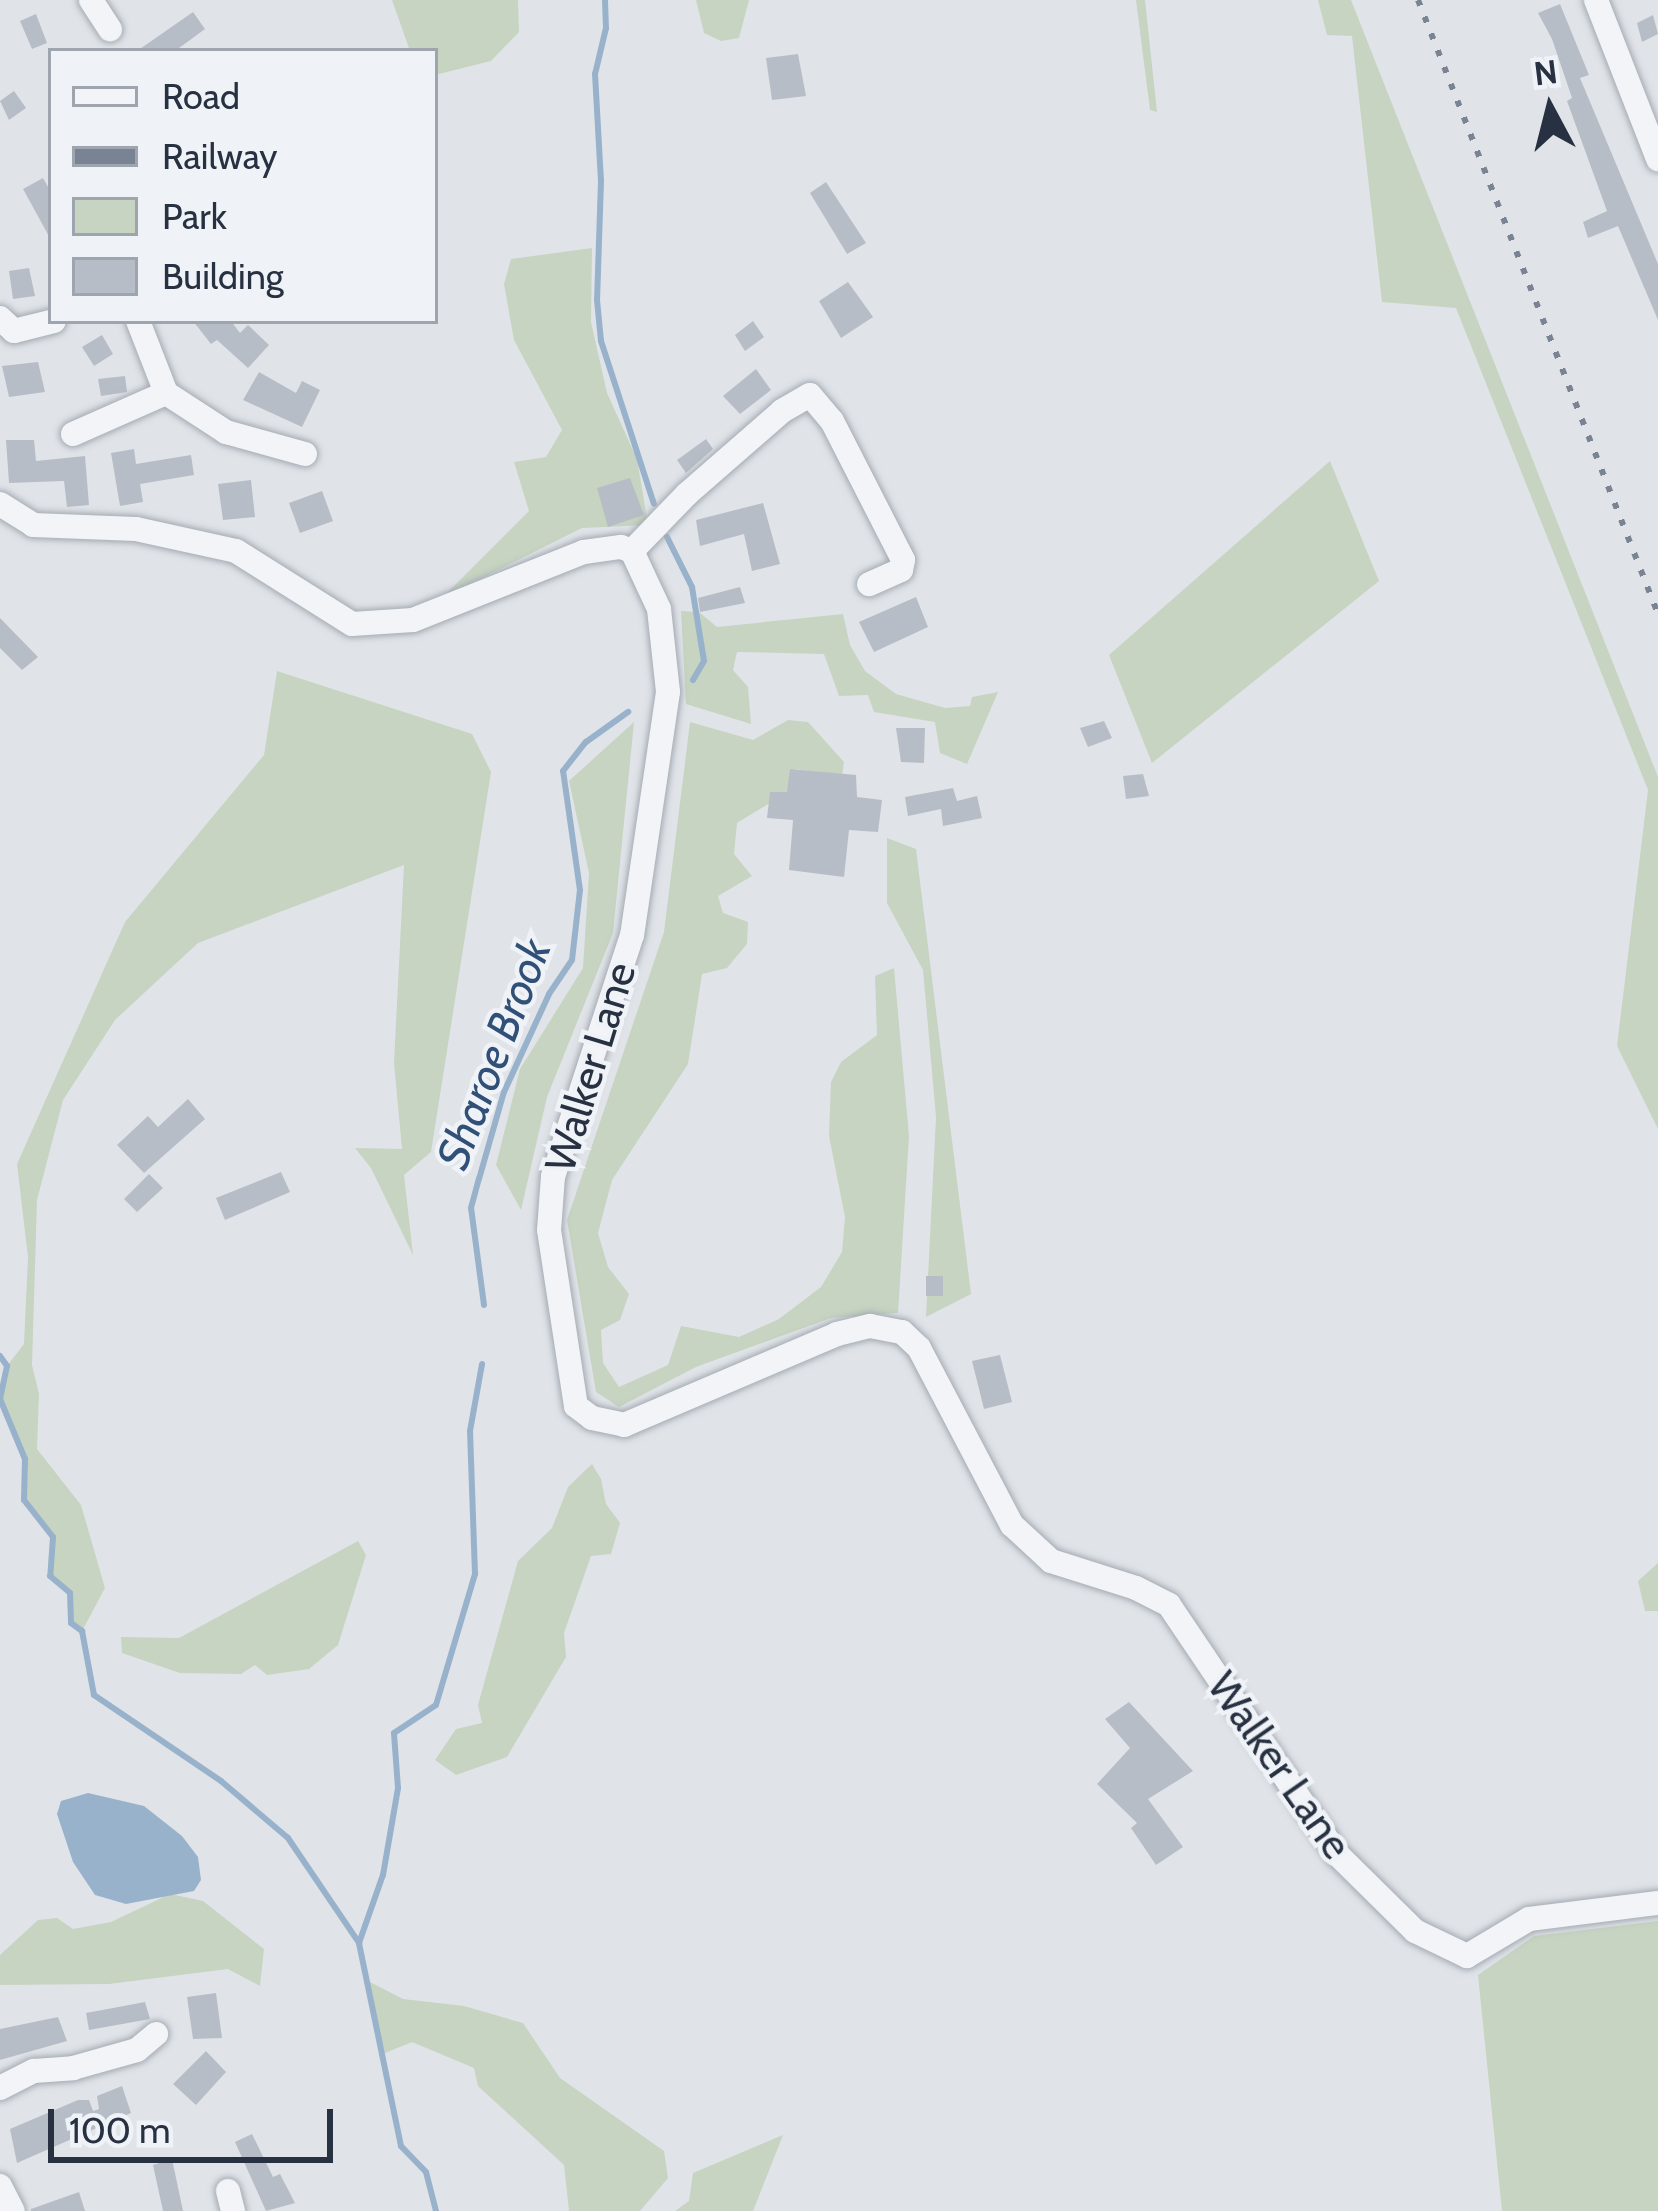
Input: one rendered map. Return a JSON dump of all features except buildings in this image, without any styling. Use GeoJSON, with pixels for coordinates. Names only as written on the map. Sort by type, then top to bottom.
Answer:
{"type":"FeatureCollection","features":[{"type":"Feature","properties":{"kind":"street"},"geometry":{"type":"LineString","coordinates":[[91,0],[110,29]]}},
{"type":"Feature","properties":{"kind":"street"},"geometry":{"type":"LineString","coordinates":[[1596,0],[1658,156]]}},
{"type":"Feature","properties":{"kind":"street"},"geometry":{"type":"LineString","coordinates":[[0,318],[14,332],[48,323]]}},
{"type":"Feature","properties":{"kind":"street"},"geometry":{"type":"LineString","coordinates":[[139,324],[166,393],[226,432],[304,454]]}},
{"type":"Feature","properties":{"kind":"street"},"geometry":{"type":"LineString","coordinates":[[73,434],[166,393]]}},
{"type":"Feature","properties":{"kind":"street"},"geometry":{"type":"LineString","coordinates":[[1,508],[33,525],[136,529],[236,551],[352,624],[413,620],[584,553],[621,547],[632,551],[687,494],[782,411],[810,395],[832,421],[903,560],[901,570],[869,584]]}},
{"type":"Feature","properties":{"kind":"street","name":"Walker Lane"},"geometry":{"type":"LineString","coordinates":[[632,551],[658,609],[668,692],[632,935],[553,1176],[549,1231],[576,1406],[608,1424],[624,1425],[836,1334],[870,1326],[902,1332],[919,1348],[1012,1525],[1051,1562],[1136,1588],[1168,1605],[1337,1854],[1415,1930],[1467,1956],[1529,1918],[1658,1903]]}},
{"type":"Feature","properties":{"kind":"street"},"geometry":{"type":"LineString","coordinates":[[0,2088],[34,2071],[73,2068],[137,2050],[156,2034]]}},
{"type":"Feature","properties":{"kind":"street"},"geometry":{"type":"LineString","coordinates":[[0,2186],[13,2211]]}},
{"type":"Feature","properties":{"kind":"green space"},"geometry":{"type":"Polygon","coordinates":[[[392,0],[518,0],[519,32],[491,61],[438,74],[438,48],[409,48],[392,0]]]}},
{"type":"Feature","properties":{"kind":"green space"},"geometry":{"type":"Polygon","coordinates":[[[696,0],[749,0],[739,38],[721,41],[704,33],[696,0]]]}},
{"type":"Feature","properties":{"kind":"green space"},"geometry":{"type":"Polygon","coordinates":[[[1136,0],[1145,0],[1157,112],[1150,110],[1136,0]]]}},
{"type":"Feature","properties":{"kind":"green space"},"geometry":{"type":"Polygon","coordinates":[[[1318,0],[1351,0],[1658,777],[1658,1129],[1617,1046],[1648,790],[1456,308],[1382,302],[1352,36],[1327,35],[1318,0]]]}},
{"type":"Feature","properties":{"kind":"green space"},"geometry":{"type":"Polygon","coordinates":[[[592,248],[591,322],[607,393],[637,459],[648,525],[582,528],[442,598],[529,511],[514,462],[546,457],[562,430],[514,340],[504,284],[511,259],[592,248]]]}},
{"type":"Feature","properties":{"kind":"green space"},"geometry":{"type":"Polygon","coordinates":[[[1330,461],[1379,581],[1152,763],[1109,655],[1330,461]]]}},
{"type":"Feature","properties":{"kind":"green space"},"geometry":{"type":"Polygon","coordinates":[[[681,611],[699,612],[717,627],[843,614],[850,645],[865,671],[896,694],[945,708],[970,706],[972,697],[998,692],[967,764],[940,753],[935,722],[874,712],[868,695],[839,696],[824,654],[737,652],[733,670],[748,687],[751,724],[686,704],[681,611]]]}},
{"type":"Feature","properties":{"kind":"green space"},"geometry":{"type":"Polygon","coordinates":[[[277,671],[472,734],[491,772],[431,1152],[404,1175],[413,1255],[371,1168],[355,1148],[402,1149],[394,1063],[404,865],[198,943],[115,1020],[63,1100],[37,1200],[32,1365],[39,1394],[37,1449],[81,1505],[105,1588],[82,1631],[71,1623],[70,1593],[50,1576],[53,1537],[24,1500],[25,1459],[0,1399],[7,1366],[24,1344],[28,1257],[17,1164],[125,922],[264,755],[277,671]]]}},
{"type":"Feature","properties":{"kind":"green space"},"geometry":{"type":"Polygon","coordinates":[[[788,720],[808,722],[844,762],[842,776],[796,769],[793,789],[737,823],[734,854],[752,876],[718,896],[723,913],[748,922],[747,944],[727,968],[702,974],[688,1064],[612,1180],[598,1233],[608,1267],[629,1294],[620,1320],[601,1330],[603,1363],[619,1387],[668,1365],[681,1326],[739,1337],[779,1319],[821,1287],[842,1252],[845,1217],[829,1136],[831,1082],[841,1062],[877,1035],[875,976],[894,968],[909,1136],[898,1313],[831,1318],[696,1367],[619,1407],[596,1392],[567,1220],[664,932],[690,722],[753,740],[788,720]]]}},
{"type":"Feature","properties":{"kind":"green space"},"geometry":{"type":"Polygon","coordinates":[[[634,722],[613,933],[547,1097],[521,1210],[496,1165],[520,1069],[583,968],[589,873],[569,781],[634,722]]]}},
{"type":"Feature","properties":{"kind":"green space"},"geometry":{"type":"Polygon","coordinates":[[[887,838],[916,849],[971,1294],[926,1317],[936,1117],[923,970],[887,903],[887,838]]]}},
{"type":"Feature","properties":{"kind":"green space"},"geometry":{"type":"Polygon","coordinates":[[[592,1464],[606,1504],[620,1523],[611,1554],[591,1556],[564,1633],[566,1657],[507,1757],[456,1775],[435,1760],[456,1729],[482,1723],[478,1705],[518,1561],[552,1528],[568,1487],[592,1464]]]}},
{"type":"Feature","properties":{"kind":"green space"},"geometry":{"type":"Polygon","coordinates":[[[358,1541],[366,1555],[338,1645],[309,1669],[267,1675],[255,1665],[241,1674],[180,1673],[122,1653],[121,1637],[179,1638],[358,1541]]]}},
{"type":"Feature","properties":{"kind":"green space"},"geometry":{"type":"Polygon","coordinates":[[[1658,1563],[1658,1611],[1645,1611],[1638,1581],[1658,1563]]]}},
{"type":"Feature","properties":{"kind":"green space"},"geometry":{"type":"Polygon","coordinates":[[[170,1894],[203,1901],[264,1949],[260,1986],[228,1969],[109,1984],[0,1985],[0,1955],[38,1920],[57,1918],[73,1929],[111,1922],[170,1894]]]}},
{"type":"Feature","properties":{"kind":"green space"},"geometry":{"type":"Polygon","coordinates":[[[1658,1921],[1658,2211],[1502,2211],[1478,1975],[1534,1936],[1658,1921]]]}},
{"type":"Feature","properties":{"kind":"green space"},"geometry":{"type":"Polygon","coordinates":[[[364,1979],[403,1999],[464,2006],[523,2023],[560,2078],[664,2151],[668,2178],[640,2211],[569,2211],[564,2165],[478,2086],[474,2068],[412,2042],[385,2053],[364,1979]]]}},
{"type":"Feature","properties":{"kind":"green space"},"geometry":{"type":"Polygon","coordinates":[[[783,2135],[753,2211],[675,2211],[689,2201],[693,2173],[783,2135]]]}},
{"type":"Feature","properties":{"kind":"water"},"geometry":{"type":"Polygon","coordinates":[[[88,1793],[144,1806],[182,1836],[198,1857],[201,1880],[194,1891],[126,1904],[95,1895],[73,1862],[57,1814],[61,1801],[88,1793]]]}},
{"type":"Feature","properties":{"kind":"waterway","name":"Sharoe Brook"},"geometry":{"type":"LineString","coordinates":[[605,0],[606,28],[595,74],[601,181],[597,300],[601,341],[654,504]]}},
{"type":"Feature","properties":{"kind":"waterway","name":"Sharoe Brook"},"geometry":{"type":"LineString","coordinates":[[667,537],[692,587],[704,661],[693,680]]}},
{"type":"Feature","properties":{"kind":"waterway","name":"Sharoe Brook"},"geometry":{"type":"LineString","coordinates":[[484,1305],[471,1208],[504,1092],[549,994],[572,960],[580,890],[563,771],[586,742],[628,712]]}},
{"type":"Feature","properties":{"kind":"waterway"},"geometry":{"type":"LineString","coordinates":[[0,1356],[7,1366],[0,1399],[25,1459],[24,1500],[53,1537],[50,1576],[70,1593],[71,1623],[82,1631],[94,1695],[221,1781],[288,1838],[359,1943]]}},
{"type":"Feature","properties":{"kind":"waterway","name":"Sharoe Brook"},"geometry":{"type":"LineString","coordinates":[[436,2211],[426,2172],[401,2146],[359,1943],[383,1875],[398,1788],[394,1733],[436,1705],[475,1574],[470,1431],[482,1364]]}},
{"type":"Feature","properties":{"kind":"railway"},"geometry":{"type":"LineString","coordinates":[[1418,0],[1658,614]]}}]}
